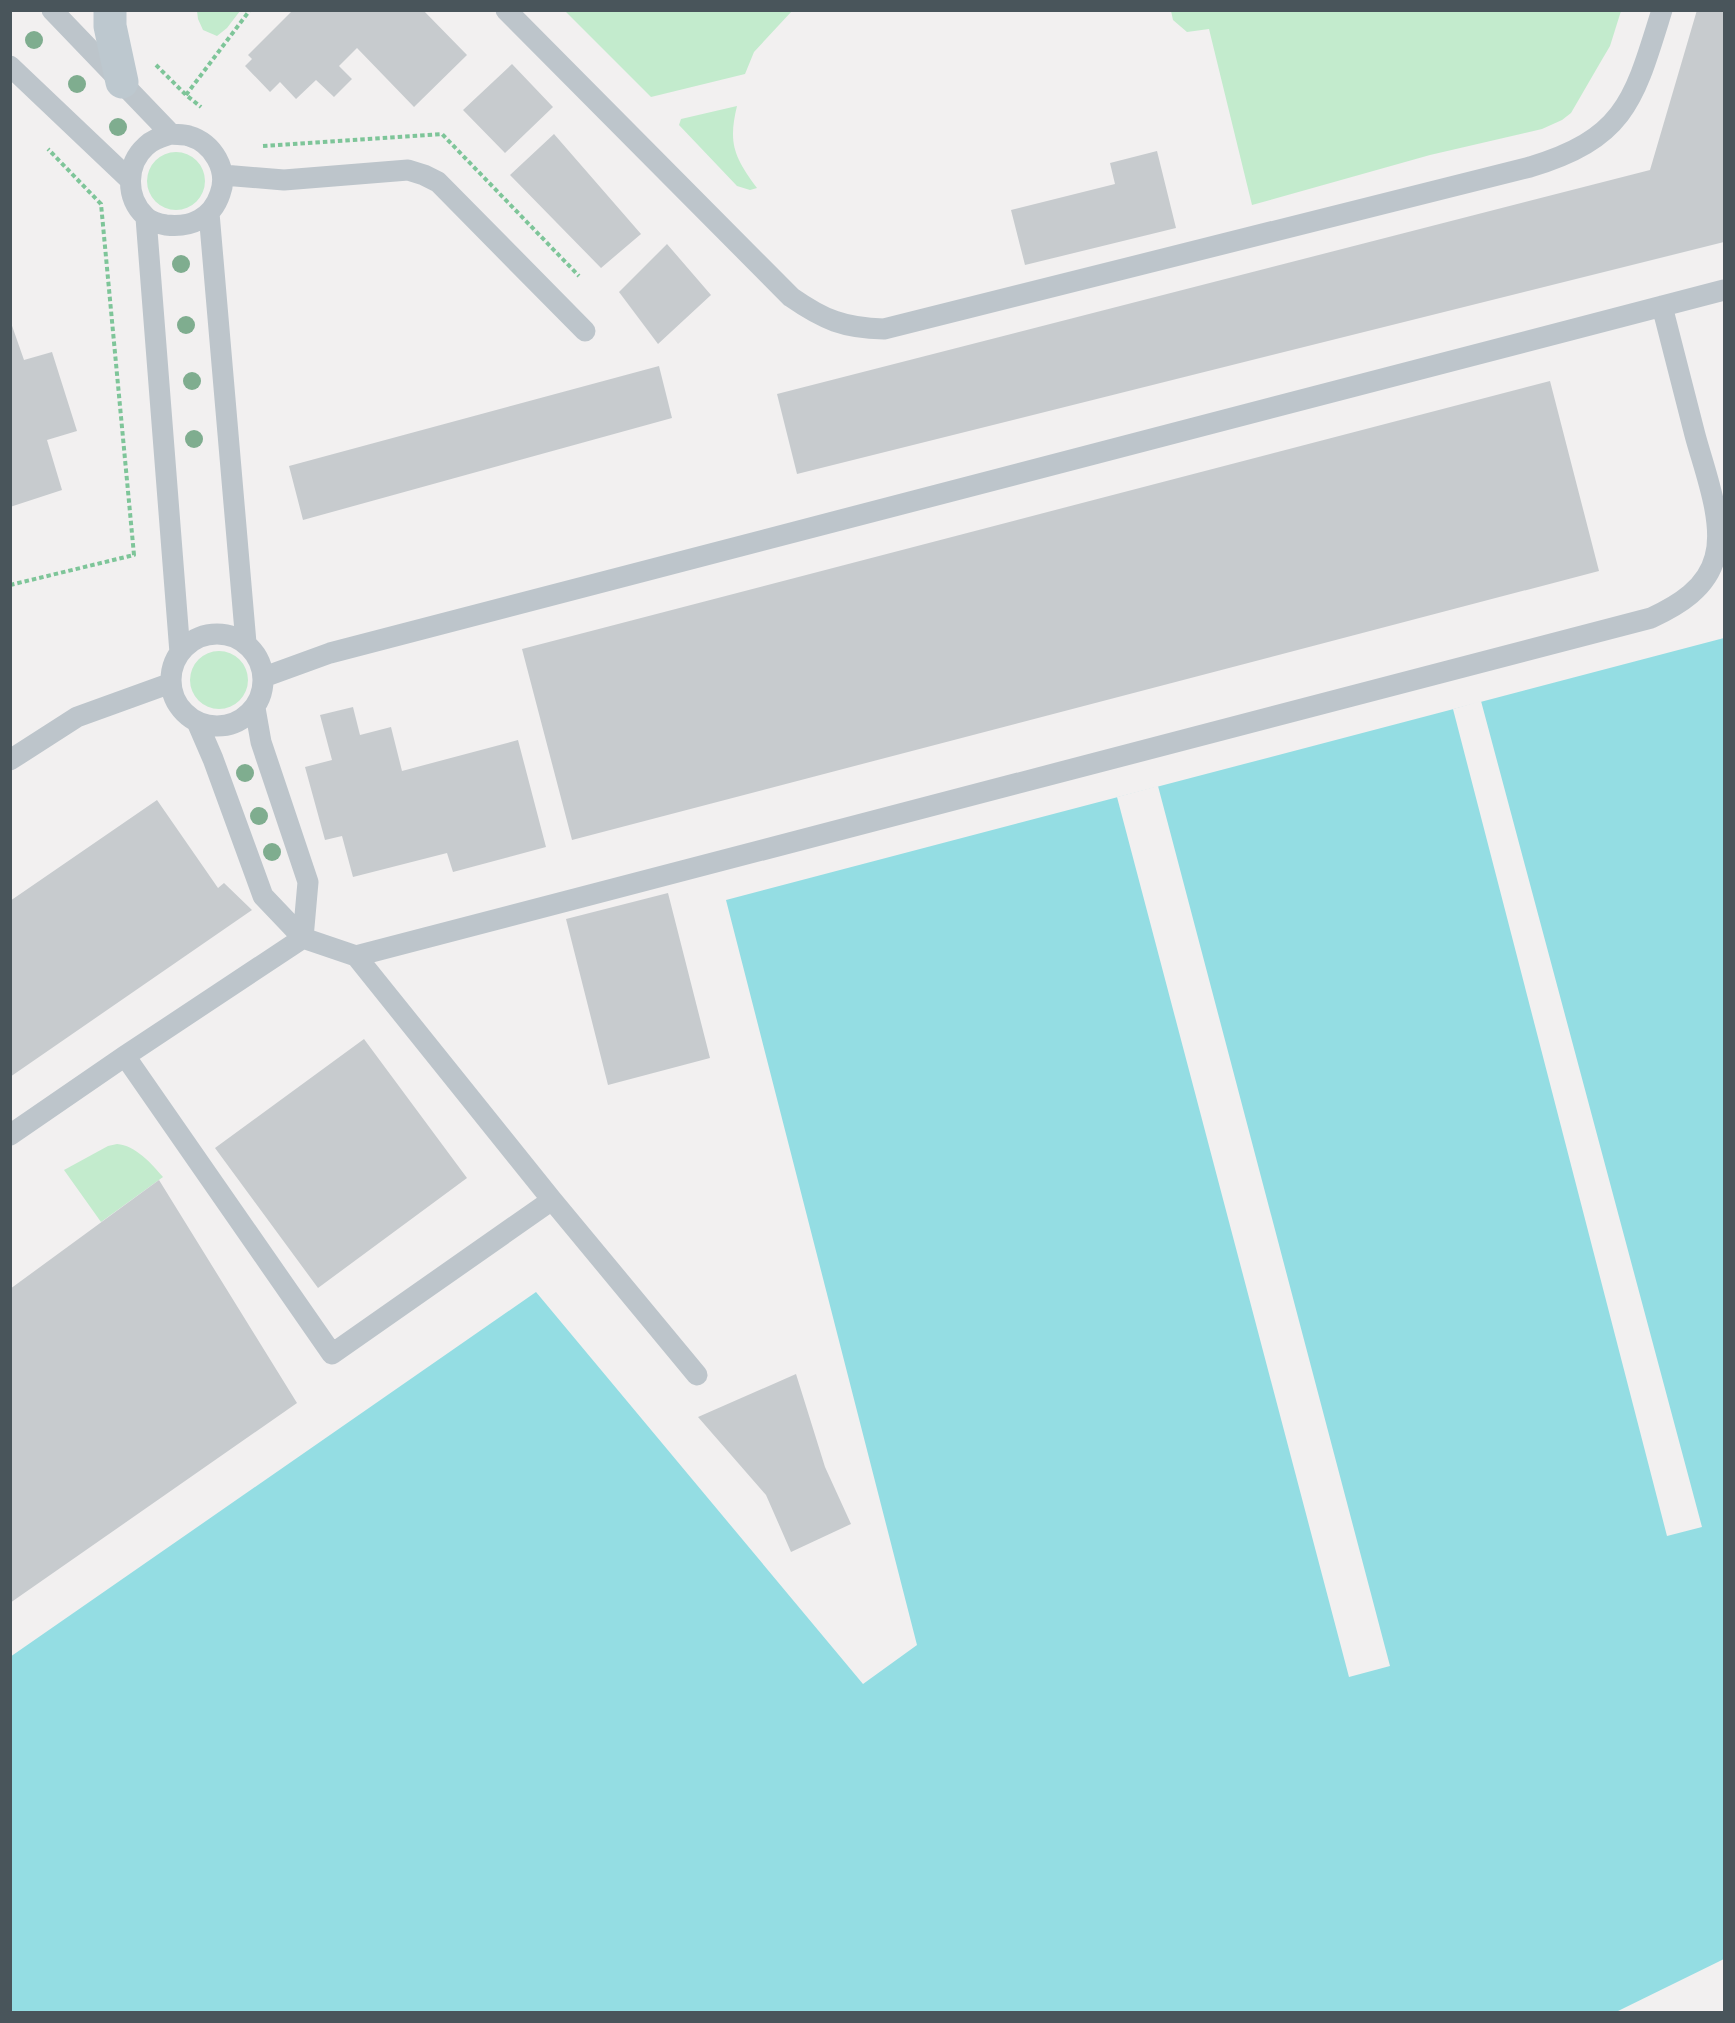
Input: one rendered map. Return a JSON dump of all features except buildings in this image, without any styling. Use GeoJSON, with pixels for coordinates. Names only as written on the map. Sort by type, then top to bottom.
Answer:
{"type":"FeatureCollection","features":[{"type":"Feature","properties":{"kind":"main road"},"geometry":{"type":"LineString","coordinates":[[110,10],[110,26],[122,82]]}},
{"type":"Feature","properties":{"kind":"lane"},"geometry":{"type":"LineString","coordinates":[[52,10],[171,134]]}},
{"type":"Feature","properties":{"kind":"lane"},"geometry":{"type":"LineString","coordinates":[[506,10],[791,297],[814,313],[835,322],[859,328],[885,329],[1559,158],[1604,133],[1621,114],[1637,84],[1662,10]]}},
{"type":"Feature","properties":{"kind":"lane"},"geometry":{"type":"LineString","coordinates":[[10,66],[130,180]]}},
{"type":"Feature","properties":{"kind":"lane"},"geometry":{"type":"LineString","coordinates":[[146,218],[162,224],[178,226],[195,223],[209,213],[222,189],[223,175],[217,158],[205,144],[189,136],[171,134],[158,138],[138,155],[132,167],[130,180],[131,192],[146,218],[180,653]]}},
{"type":"Feature","properties":{"kind":"lane"},"geometry":{"type":"LineString","coordinates":[[223,175],[284,180],[408,170],[424,174],[438,183],[585,331]]}},
{"type":"Feature","properties":{"kind":"lane"},"geometry":{"type":"LineString","coordinates":[[209,213],[246,643]]}},
{"type":"Feature","properties":{"kind":"lane"},"geometry":{"type":"LineString","coordinates":[[264,677],[330,653],[1725,290]]}},
{"type":"Feature","properties":{"kind":"lane"},"geometry":{"type":"LineString","coordinates":[[356,956],[1651,618],[1672,609],[1689,596],[1708,576],[1716,555],[1718,530],[1712,497],[1662,306]]}},
{"type":"Feature","properties":{"kind":"lane"},"geometry":{"type":"LineString","coordinates":[[222,634],[246,643],[258,656],[264,677],[262,693],[255,708],[243,718],[228,725],[213,727],[197,722],[184,712],[175,699],[171,684],[173,668],[180,653],[192,642],[206,635],[222,634]]}},
{"type":"Feature","properties":{"kind":"lane"},"geometry":{"type":"LineString","coordinates":[[10,760],[77,717],[171,684]]}},
{"type":"Feature","properties":{"kind":"lane"},"geometry":{"type":"LineString","coordinates":[[255,708],[261,742],[308,882],[303,938]]}},
{"type":"Feature","properties":{"kind":"lane"},"geometry":{"type":"LineString","coordinates":[[197,722],[213,759],[262,896],[303,938],[356,956],[552,1200],[698,1375]]}},
{"type":"Feature","properties":{"kind":"lane"},"geometry":{"type":"LineString","coordinates":[[10,1135],[303,938]]}},
{"type":"Feature","properties":{"kind":"lane"},"geometry":{"type":"LineString","coordinates":[[125,1056],[332,1354],[552,1200]]}},
{"type":"Feature","properties":{"kind":"path"},"geometry":{"type":"LineString","coordinates":[[186,95],[250,10]]}},
{"type":"Feature","properties":{"kind":"path"},"geometry":{"type":"LineString","coordinates":[[10,585],[134,555],[101,204],[48,149]]}},
{"type":"Feature","properties":{"kind":"green space"},"geometry":{"type":"Polygon","coordinates":[[[197,10],[240,11],[227,28],[217,36],[203,30],[197,10]]]}},
{"type":"Feature","properties":{"kind":"green space"},"geometry":{"type":"Polygon","coordinates":[[[1171,10],[1621,11],[1610,46],[1571,113],[1562,120],[1542,129],[1430,155],[1252,205],[1209,29],[1187,32],[1173,20],[1171,10]]]}},
{"type":"Feature","properties":{"kind":"green space"},"geometry":{"type":"Polygon","coordinates":[[[565,11],[792,11],[754,52],[745,74],[651,97],[565,11]]]}},
{"type":"Feature","properties":{"kind":"green space"},"geometry":{"type":"Polygon","coordinates":[[[737,106],[733,140],[738,158],[757,188],[750,190],[737,186],[679,125],[681,119],[737,106]]]}},
{"type":"Feature","properties":{"kind":"green space"},"geometry":{"type":"Polygon","coordinates":[[[176,152],[187,154],[200,165],[205,181],[203,192],[192,205],[176,210],[165,208],[152,197],[147,181],[149,170],[160,157],[176,152]]]}},
{"type":"Feature","properties":{"kind":"green space"},"geometry":{"type":"Polygon","coordinates":[[[219,651],[230,653],[243,664],[248,680],[246,691],[235,704],[219,709],[208,707],[195,696],[190,680],[192,669],[203,656],[219,651]]]}},
{"type":"Feature","properties":{"kind":"green space"},"geometry":{"type":"Polygon","coordinates":[[[117,1144],[137,1151],[163,1177],[101,1222],[64,1170],[108,1146],[117,1144]]]}},
{"type":"Feature","properties":{"kind":"water"},"geometry":{"type":"Polygon","coordinates":[[[1724,638],[1724,1959],[1616,2012],[11,2012],[10,1657],[536,1292],[863,1684],[917,1645],[726,900],[1724,638]]]}},
{"type":"Feature","properties":{"kind":"pier"},"geometry":{"type":"Polygon","coordinates":[[[1481,701],[1702,1527],[1667,1536],[1453,709],[1481,701]]]}},
{"type":"Feature","properties":{"kind":"pier"},"geometry":{"type":"Polygon","coordinates":[[[1158,786],[1390,1666],[1349,1677],[1117,797],[1158,786]]]}}]}
